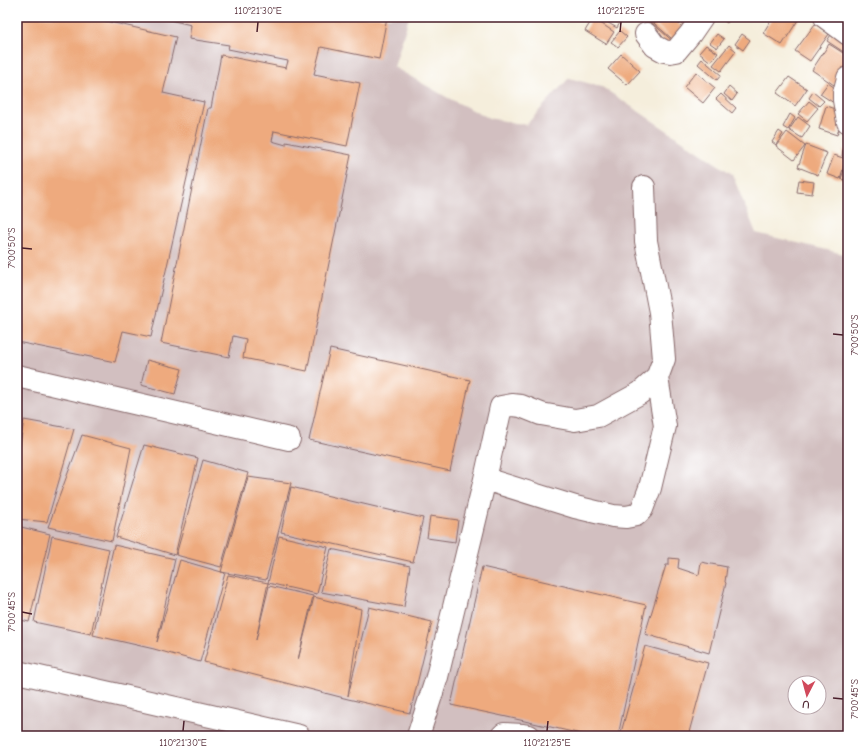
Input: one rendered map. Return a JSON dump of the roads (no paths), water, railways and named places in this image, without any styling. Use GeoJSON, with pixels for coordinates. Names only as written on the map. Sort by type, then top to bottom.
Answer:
{"type":"FeatureCollection","features":[{"type":"Feature","properties":{"kind":"street"},"geometry":{"type":"LineString","coordinates":[[646,34],[655,46],[664,51],[670,52],[676,50],[691,33],[702,17]]}},
{"type":"Feature","properties":{"kind":"street"},"geometry":{"type":"LineString","coordinates":[[825,17],[848,34]]}},
{"type":"Feature","properties":{"kind":"street"},"geometry":{"type":"LineString","coordinates":[[848,78],[844,93],[848,122]]}},
{"type":"Feature","properties":{"kind":"street"},"geometry":{"type":"LineString","coordinates":[[418,736],[437,677],[501,407],[512,405],[521,406],[541,414],[575,420],[598,416],[640,393],[657,378],[664,359],[660,312],[646,241],[644,187]]}},
{"type":"Feature","properties":{"kind":"street"},"geometry":{"type":"LineString","coordinates":[[17,376],[289,439]]}},
{"type":"Feature","properties":{"kind":"street"},"geometry":{"type":"LineString","coordinates":[[485,479],[575,507],[613,516],[626,517],[636,515],[642,509],[650,488],[665,426],[657,378]]}},
{"type":"Feature","properties":{"kind":"street"},"geometry":{"type":"LineString","coordinates":[[17,672],[299,736]]}},
{"type":"Feature","properties":{"kind":"street"},"geometry":{"type":"LineString","coordinates":[[502,736],[504,734],[529,736]]}}]}
